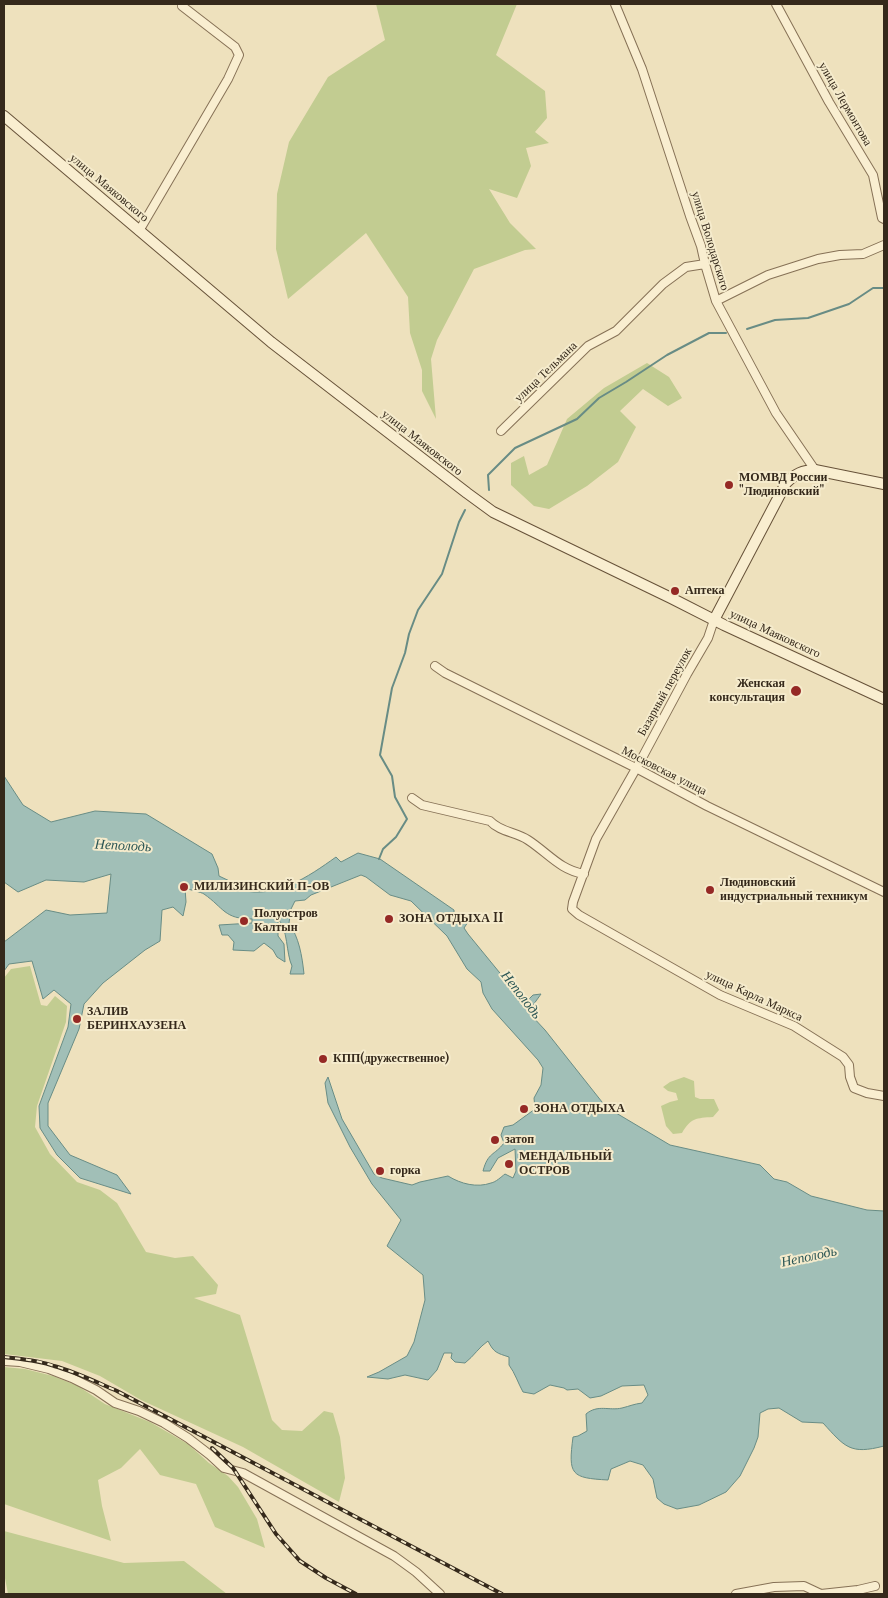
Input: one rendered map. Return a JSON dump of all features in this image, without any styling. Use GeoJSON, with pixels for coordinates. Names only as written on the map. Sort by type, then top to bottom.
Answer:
{"type":"FeatureCollection","features":[{"type":"Feature","properties":{"kind":"street","name":"улица Володарского"},"geometry":{"type":"LineString","coordinates":[[615,4],[642,69],[701,246],[716,301],[776,413],[815,470]]}},
{"type":"Feature","properties":{"kind":"street","name":"улица Лермонтова"},"geometry":{"type":"LineString","coordinates":[[776,4],[829,102],[872,175],[882,218],[884,219]]}},
{"type":"Feature","properties":{"kind":"street"},"geometry":{"type":"LineString","coordinates":[[139,231],[228,79],[239,55],[235,47],[182,6]]}},
{"type":"Feature","properties":{"kind":"street","name":"улица Маяковского"},"geometry":{"type":"LineString","coordinates":[[4,116],[270,342],[494,512],[714,620],[884,698]]}},
{"type":"Feature","properties":{"kind":"street"},"geometry":{"type":"LineString","coordinates":[[716,301],[768,275],[818,259],[840,255],[863,254],[884,245]]}},
{"type":"Feature","properties":{"kind":"street","name":"улица Тельмана"},"geometry":{"type":"LineString","coordinates":[[501,432],[588,346],[616,331],[663,284],[686,266],[705,264]]}},
{"type":"Feature","properties":{"kind":"street"},"geometry":{"type":"LineString","coordinates":[[714,620],[786,483],[792,476],[807,470],[815,470],[884,484]]}},
{"type":"Feature","properties":{"kind":"street","name":"Базарный переулок"},"geometry":{"type":"LineString","coordinates":[[572,909],[596,840],[708,638],[714,620]]}},
{"type":"Feature","properties":{"kind":"street","name":"Московская улица"},"geometry":{"type":"LineString","coordinates":[[435,666],[445,673],[636,768],[707,806],[884,892]]}},
{"type":"Feature","properties":{"kind":"street"},"geometry":{"type":"LineString","coordinates":[[412,798],[422,805],[490,821],[509,833],[527,839],[572,872],[584,874]]}},
{"type":"Feature","properties":{"kind":"street","name":"улица Карла Маркса"},"geometry":{"type":"LineString","coordinates":[[572,909],[579,915],[720,995],[794,1026],[843,1057],[849,1065],[850,1077],[854,1088],[884,1096]]}},
{"type":"Feature","properties":{"kind":"street"},"geometry":{"type":"LineString","coordinates":[[4,1361],[20,1362],[49,1369],[96,1390],[115,1402],[164,1423],[188,1438],[224,1468],[242,1473],[394,1556],[416,1572],[440,1594]]}},
{"type":"Feature","properties":{"kind":"street"},"geometry":{"type":"LineString","coordinates":[[736,1594],[774,1587],[804,1586],[821,1594],[875,1586]]}},
{"type":"Feature","properties":{"kind":"green space"},"geometry":{"type":"Polygon","coordinates":[[[376,4],[517,4],[496,55],[545,91],[547,118],[535,132],[549,143],[526,148],[531,166],[517,198],[489,189],[510,223],[536,249],[525,250],[474,269],[437,340],[431,359],[436,419],[422,391],[422,370],[410,333],[408,297],[366,233],[288,299],[276,249],[277,194],[289,142],[328,77],[385,40],[376,4]]]}},
{"type":"Feature","properties":{"kind":"green space"},"geometry":{"type":"Polygon","coordinates":[[[647,363],[669,377],[682,398],[668,406],[643,389],[620,411],[636,427],[618,462],[587,486],[549,509],[534,506],[511,485],[511,463],[524,456],[529,475],[547,465],[567,419],[604,388],[647,363]]]}},
{"type":"Feature","properties":{"kind":"green space"},"geometry":{"type":"Polygon","coordinates":[[[30,966],[41,1005],[47,1006],[55,996],[67,1006],[66,1022],[37,1106],[35,1127],[50,1154],[77,1182],[100,1190],[117,1203],[146,1252],[175,1258],[193,1256],[218,1285],[216,1294],[194,1298],[240,1315],[272,1420],[282,1430],[302,1431],[324,1411],[333,1413],[340,1437],[345,1478],[339,1502],[243,1447],[141,1400],[100,1376],[62,1361],[4,1354],[4,978],[11,969],[30,966]]]}},
{"type":"Feature","properties":{"kind":"green space"},"geometry":{"type":"Polygon","coordinates":[[[684,1077],[694,1081],[695,1097],[714,1099],[719,1110],[713,1117],[694,1120],[688,1124],[682,1133],[673,1134],[666,1126],[661,1106],[678,1100],[676,1093],[668,1091],[663,1087],[670,1082],[684,1077]]]}},
{"type":"Feature","properties":{"kind":"green space"},"geometry":{"type":"Polygon","coordinates":[[[4,1367],[25,1369],[53,1376],[78,1386],[105,1404],[150,1422],[188,1444],[209,1463],[228,1476],[238,1487],[257,1519],[265,1548],[215,1527],[196,1484],[160,1475],[140,1449],[121,1468],[98,1480],[102,1506],[111,1541],[4,1504],[4,1367]]]}},
{"type":"Feature","properties":{"kind":"green space"},"geometry":{"type":"Polygon","coordinates":[[[4,1531],[124,1563],[184,1561],[227,1594],[8,1594],[4,1573],[4,1531]]]}},
{"type":"Feature","properties":{"kind":"water","name":"Неполодь"},"geometry":{"type":"Polygon","coordinates":[[[4,776],[23,805],[51,822],[95,811],[146,814],[212,854],[219,876],[238,885],[241,890],[254,892],[279,889],[303,879],[336,857],[341,862],[358,853],[380,859],[454,910],[454,917],[460,922],[468,922],[464,928],[504,978],[517,998],[526,1002],[533,995],[541,994],[531,1008],[531,1015],[606,1107],[670,1145],[760,1165],[774,1179],[787,1182],[811,1196],[867,1210],[884,1211],[884,1446],[863,1450],[849,1447],[837,1438],[823,1423],[802,1422],[779,1408],[768,1409],[760,1413],[758,1437],[754,1448],[740,1476],[726,1492],[699,1505],[677,1509],[664,1504],[657,1498],[653,1479],[643,1465],[630,1461],[611,1469],[608,1480],[579,1476],[572,1467],[573,1437],[587,1431],[586,1414],[595,1409],[617,1409],[642,1403],[648,1395],[644,1385],[622,1386],[601,1396],[590,1398],[578,1389],[567,1390],[550,1385],[534,1394],[523,1392],[509,1365],[509,1357],[496,1352],[488,1341],[465,1363],[455,1362],[451,1358],[452,1353],[444,1353],[437,1370],[428,1380],[405,1375],[388,1379],[367,1377],[407,1356],[414,1342],[425,1300],[423,1275],[387,1246],[401,1220],[372,1184],[350,1147],[328,1103],[325,1083],[328,1077],[342,1119],[374,1174],[382,1178],[412,1185],[448,1176],[464,1183],[480,1185],[493,1182],[505,1174],[513,1178],[516,1171],[515,1149],[498,1158],[490,1171],[483,1171],[489,1157],[504,1143],[501,1135],[504,1127],[513,1125],[535,1109],[534,1098],[541,1085],[543,1068],[492,1009],[483,993],[481,982],[467,969],[447,936],[411,901],[390,895],[361,875],[311,895],[305,900],[295,901],[291,909],[289,923],[300,947],[304,974],[290,974],[292,966],[284,928],[278,919],[278,936],[284,944],[285,962],[277,957],[273,950],[264,943],[254,951],[233,950],[234,942],[228,935],[222,935],[219,925],[252,923],[252,919],[243,919],[230,915],[203,893],[185,888],[186,902],[183,916],[173,907],[162,910],[160,941],[145,950],[103,983],[84,1004],[79,1029],[48,1103],[48,1126],[70,1155],[117,1175],[131,1194],[80,1178],[57,1155],[40,1128],[39,1106],[68,1027],[71,1004],[54,990],[43,999],[32,961],[9,964],[4,971],[4,942],[46,910],[70,915],[107,913],[111,874],[84,882],[46,880],[18,892],[4,882],[4,776]]]}},
{"type":"Feature","properties":{"kind":"waterway"},"geometry":{"type":"LineString","coordinates":[[747,329],[775,320],[808,318],[849,304],[873,288],[884,288]]}},
{"type":"Feature","properties":{"kind":"waterway"},"geometry":{"type":"LineString","coordinates":[[489,490],[488,475],[515,448],[577,419],[599,398],[667,355],[709,333],[726,333]]}},
{"type":"Feature","properties":{"kind":"waterway"},"geometry":{"type":"LineString","coordinates":[[379,859],[383,849],[396,837],[407,819],[395,797],[392,776],[380,755],[392,688],[418,610],[442,574],[459,522],[465,510]]}},
{"type":"Feature","properties":{"kind":"railway"},"geometry":{"type":"LineString","coordinates":[[4,1357],[48,1364],[78,1374],[117,1391],[502,1594]]}},
{"type":"Feature","properties":{"kind":"railway"},"geometry":{"type":"LineString","coordinates":[[212,1448],[233,1468],[276,1534],[300,1561],[356,1594]]}},
{"type":"Feature","properties":{"kind":"place","name":"МОМВД России \"Людиновский\""},"geometry":{"type":"Point","coordinates":[729,485]}},
{"type":"Feature","properties":{"kind":"place","name":"Аптека"},"geometry":{"type":"Point","coordinates":[675,591]}},
{"type":"Feature","properties":{"kind":"place","name":"Женская консультация"},"geometry":{"type":"Point","coordinates":[796,691]}},
{"type":"Feature","properties":{"kind":"place","name":"МИЛИЗИНСКИЙ П-ОВ"},"geometry":{"type":"Point","coordinates":[184,887]}},
{"type":"Feature","properties":{"kind":"place","name":"Людиновский индустриальный техникум"},"geometry":{"type":"Point","coordinates":[710,890]}},
{"type":"Feature","properties":{"kind":"place","name":"ЗОНА ОТДЫХА II"},"geometry":{"type":"Point","coordinates":[389,919]}},
{"type":"Feature","properties":{"kind":"place","name":"Полуостров Калтын"},"geometry":{"type":"Point","coordinates":[244,921]}},
{"type":"Feature","properties":{"kind":"place","name":"ЗАЛИВ БЕРИНХАУЗЕНА"},"geometry":{"type":"Point","coordinates":[77,1019]}},
{"type":"Feature","properties":{"kind":"place","name":"КПП(дружественное)"},"geometry":{"type":"Point","coordinates":[323,1059]}},
{"type":"Feature","properties":{"kind":"place","name":"ЗОНА ОТДЫХА"},"geometry":{"type":"Point","coordinates":[524,1109]}},
{"type":"Feature","properties":{"kind":"place","name":"затоп"},"geometry":{"type":"Point","coordinates":[495,1140]}},
{"type":"Feature","properties":{"kind":"place","name":"МЕНДАЛЬНЫЙ ОСТРОВ"},"geometry":{"type":"Point","coordinates":[509,1164]}},
{"type":"Feature","properties":{"kind":"place","name":"горка"},"geometry":{"type":"Point","coordinates":[380,1171]}}]}
